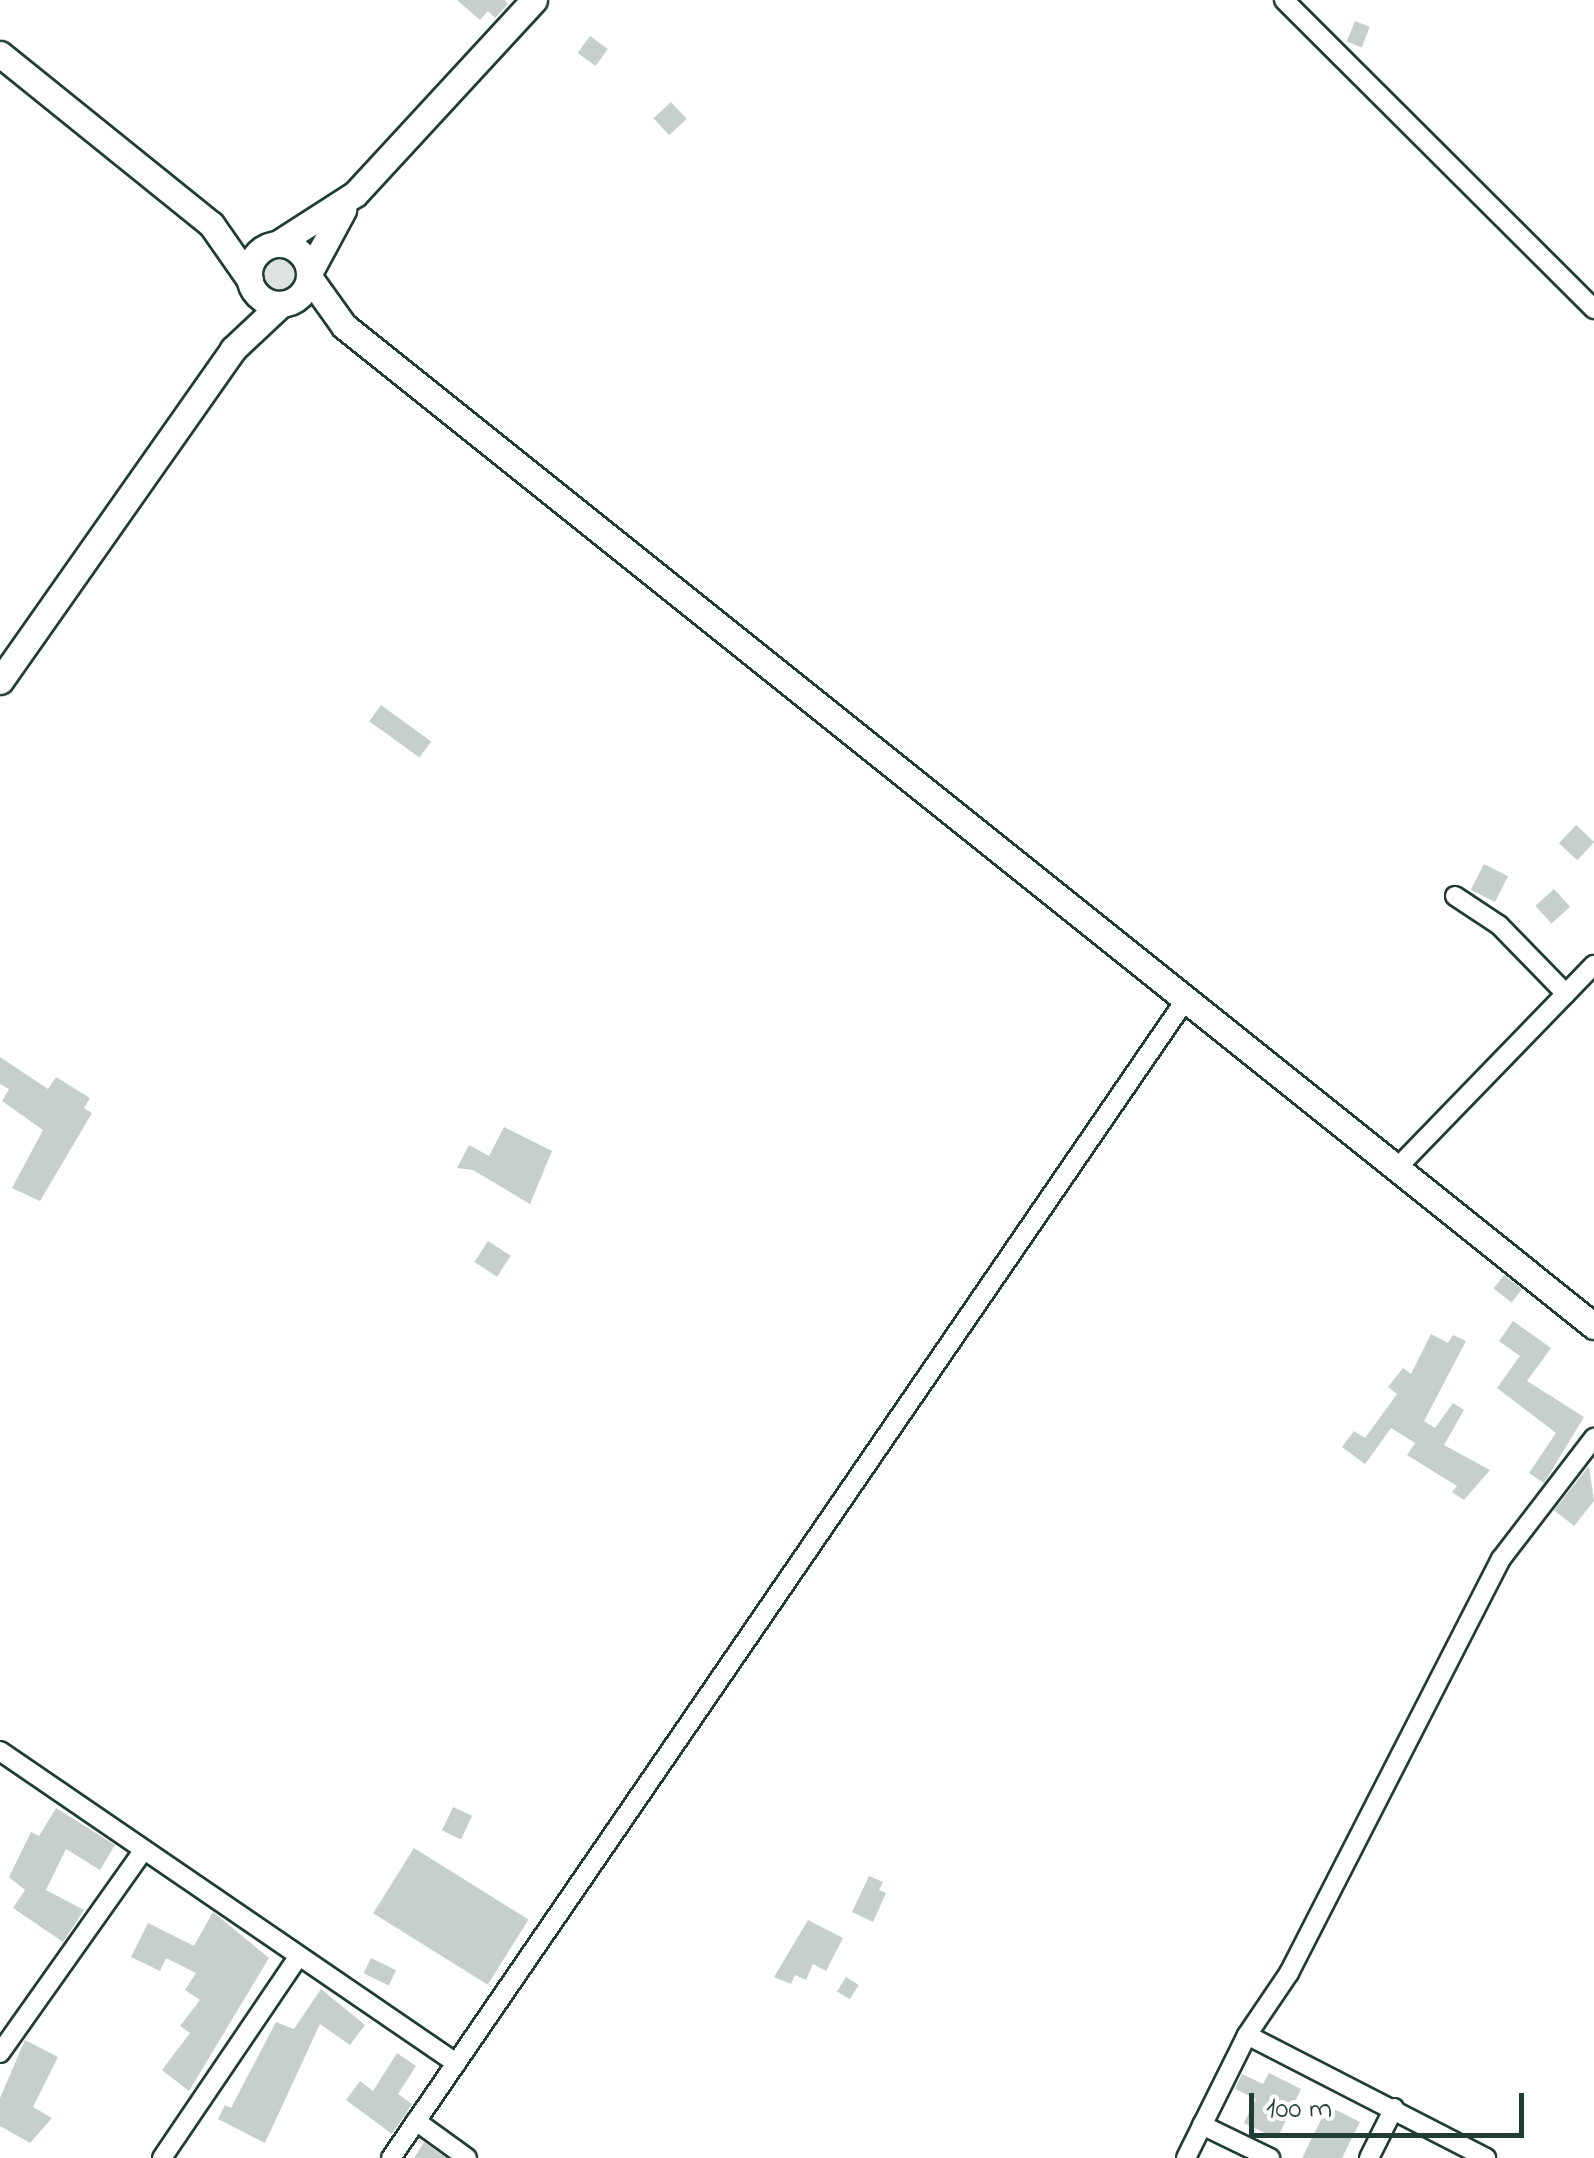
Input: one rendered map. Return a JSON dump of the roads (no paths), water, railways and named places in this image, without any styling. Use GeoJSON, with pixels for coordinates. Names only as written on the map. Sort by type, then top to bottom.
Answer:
{"type":"FeatureCollection","features":[{"type":"Feature","properties":{"kind":"main road"},"geometry":{"type":"LineString","coordinates":[[233,349],[283,304],[301,294],[355,194],[534,0]]}},
{"type":"Feature","properties":{"kind":"main road"},"geometry":{"type":"LineString","coordinates":[[0,54],[212,224],[263,299],[344,326]]}},
{"type":"Feature","properties":{"kind":"main road"},"geometry":{"type":"LineString","coordinates":[[0,681],[233,349],[248,315],[257,254],[355,194]]}},
{"type":"Feature","properties":{"kind":"main road"},"geometry":{"type":"LineString","coordinates":[[212,224],[299,252],[309,275],[344,326],[1594,1326]]}},
{"type":"Feature","properties":{"kind":"street"},"geometry":{"type":"LineString","coordinates":[[1284,0],[1594,309]]}},
{"type":"Feature","properties":{"kind":"street"},"geometry":{"type":"LineString","coordinates":[[1455,896],[1499,925],[1566,994]]}},
{"type":"Feature","properties":{"kind":"street"},"geometry":{"type":"LineString","coordinates":[[1397,1168],[1594,966]]}},
{"type":"Feature","properties":{"kind":"street"},"geometry":{"type":"LineString","coordinates":[[391,2158],[1186,999]]}},
{"type":"Feature","properties":{"kind":"street"},"geometry":{"type":"LineString","coordinates":[[1186,2158],[1248,2036],[1289,1973],[1508,1548],[1594,1438]]}},
{"type":"Feature","properties":{"kind":"street"},"geometry":{"type":"LineString","coordinates":[[0,1751],[456,2063]]}},
{"type":"Feature","properties":{"kind":"street"},"geometry":{"type":"LineString","coordinates":[[0,2052],[143,1851]]}},
{"type":"Feature","properties":{"kind":"street"},"geometry":{"type":"LineString","coordinates":[[162,2158],[299,1956]]}},
{"type":"Feature","properties":{"kind":"street"},"geometry":{"type":"LineString","coordinates":[[1248,2036],[1486,2158]]}},
{"type":"Feature","properties":{"kind":"street"},"geometry":{"type":"LineString","coordinates":[[1369,2158],[1394,2108]]}},
{"type":"Feature","properties":{"kind":"street"},"geometry":{"type":"LineString","coordinates":[[416,2121],[467,2158]]}},
{"type":"Feature","properties":{"kind":"street"},"geometry":{"type":"LineString","coordinates":[[1202,2125],[1270,2158]]}}]}
